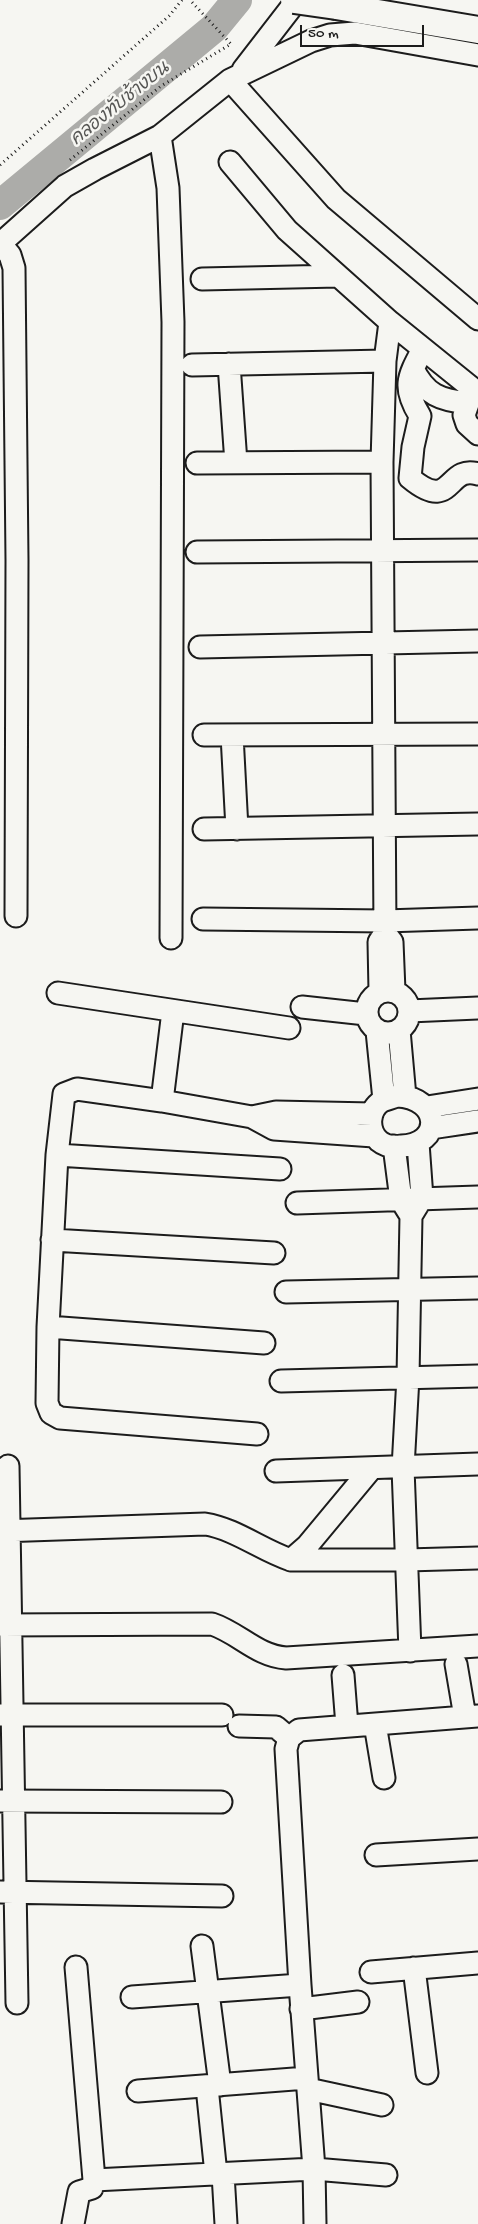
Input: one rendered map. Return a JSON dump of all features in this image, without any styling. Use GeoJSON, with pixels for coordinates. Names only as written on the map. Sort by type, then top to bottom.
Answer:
{"type":"FeatureCollection","features":[{"type":"Feature","properties":{"kind":"main road"},"geometry":{"type":"LineString","coordinates":[[296,0],[478,30]]}},
{"type":"Feature","properties":{"kind":"street"},"geometry":{"type":"LineString","coordinates":[[235,77],[296,0]]}},
{"type":"Feature","properties":{"kind":"street"},"geometry":{"type":"LineString","coordinates":[[16,916],[8,560],[14,268],[10,255],[0,244],[64,186],[160,136],[235,77],[290,50],[330,34],[355,33],[478,55]]}},
{"type":"Feature","properties":{"kind":"street"},"geometry":{"type":"LineString","coordinates":[[235,77],[336,199],[478,319]]}},
{"type":"Feature","properties":{"kind":"street"},"geometry":{"type":"LineString","coordinates":[[160,136],[168,188],[173,322],[171,938]]}},
{"type":"Feature","properties":{"kind":"street"},"geometry":{"type":"LineString","coordinates":[[230,162],[287,230],[473,395]]}},
{"type":"Feature","properties":{"kind":"street"},"geometry":{"type":"LineString","coordinates":[[202,280],[338,276]]}},
{"type":"Feature","properties":{"kind":"street"},"geometry":{"type":"LineString","coordinates":[[387,991],[379,942],[385,927],[382,462],[385,362],[390,322]]}},
{"type":"Feature","properties":{"kind":"street"},"geometry":{"type":"LineString","coordinates":[[422,349],[413,369],[408,389],[412,404],[420,416],[410,478],[420,487],[435,492],[450,486],[457,476],[464,473],[478,474]]}},
{"type":"Feature","properties":{"kind":"street"},"geometry":{"type":"LineString","coordinates":[[192,365],[385,362]]}},
{"type":"Feature","properties":{"kind":"street"},"geometry":{"type":"LineString","coordinates":[[229,364],[236,463]]}},
{"type":"Feature","properties":{"kind":"street"},"geometry":{"type":"LineString","coordinates":[[413,369],[432,394],[447,400],[473,395]]}},
{"type":"Feature","properties":{"kind":"street"},"geometry":{"type":"LineString","coordinates":[[473,395],[464,415],[467,424],[478,434]]}},
{"type":"Feature","properties":{"kind":"street"},"geometry":{"type":"LineString","coordinates":[[383,433],[415,438]]}},
{"type":"Feature","properties":{"kind":"street"},"geometry":{"type":"LineString","coordinates":[[197,463],[382,462]]}},
{"type":"Feature","properties":{"kind":"street"},"geometry":{"type":"LineString","coordinates":[[197,552],[478,550]]}},
{"type":"Feature","properties":{"kind":"street"},"geometry":{"type":"LineString","coordinates":[[200,647],[478,641]]}},
{"type":"Feature","properties":{"kind":"street"},"geometry":{"type":"LineString","coordinates":[[204,735],[478,734]]}},
{"type":"Feature","properties":{"kind":"street"},"geometry":{"type":"LineString","coordinates":[[232,735],[237,828]]}},
{"type":"Feature","properties":{"kind":"street"},"geometry":{"type":"LineString","coordinates":[[204,829],[478,824]]}},
{"type":"Feature","properties":{"kind":"street"},"geometry":{"type":"LineString","coordinates":[[203,918],[385,927],[478,918]]}},
{"type":"Feature","properties":{"kind":"street"},"geometry":{"type":"LineString","coordinates":[[302,1007],[372,1022],[385,1033],[399,1030],[408,1018],[409,1011],[405,998],[387,991],[369,1000],[372,1022],[378,1107],[370,1125],[374,1136],[382,1143],[394,1146],[425,1126],[478,1099]]}},
{"type":"Feature","properties":{"kind":"street"},"geometry":{"type":"LineString","coordinates":[[58,993],[289,1028]]}},
{"type":"Feature","properties":{"kind":"street"},"geometry":{"type":"LineString","coordinates":[[409,1011],[478,1008]]}},
{"type":"Feature","properties":{"kind":"street"},"geometry":{"type":"LineString","coordinates":[[162,1101],[173,1011]]}},
{"type":"Feature","properties":{"kind":"street"},"geometry":{"type":"LineString","coordinates":[[399,1030],[405,1096]]}},
{"type":"Feature","properties":{"kind":"street"},"geometry":{"type":"LineString","coordinates":[[257,1434],[60,1418],[51,1413],[47,1403],[48,1328],[57,1155],[63,1096],[69,1091],[76,1089],[162,1101],[252,1118],[274,1129],[374,1136]]}},
{"type":"Feature","properties":{"kind":"street"},"geometry":{"type":"LineString","coordinates":[[252,1118],[276,1112],[378,1107],[397,1096],[405,1096],[421,1102],[425,1126],[411,1205],[408,1377],[403,1468],[410,1651]]}},
{"type":"Feature","properties":{"kind":"street"},"geometry":{"type":"LineString","coordinates":[[425,1126],[478,1120]]}},
{"type":"Feature","properties":{"kind":"street"},"geometry":{"type":"LineString","coordinates":[[394,1146],[411,1205]]}},
{"type":"Feature","properties":{"kind":"street"},"geometry":{"type":"LineString","coordinates":[[57,1155],[280,1169]]}},
{"type":"Feature","properties":{"kind":"street"},"geometry":{"type":"LineString","coordinates":[[297,1203],[411,1205],[478,1197]]}},
{"type":"Feature","properties":{"kind":"street"},"geometry":{"type":"LineString","coordinates":[[52,1240],[274,1253]]}},
{"type":"Feature","properties":{"kind":"street"},"geometry":{"type":"LineString","coordinates":[[286,1292],[478,1288]]}},
{"type":"Feature","properties":{"kind":"street"},"geometry":{"type":"LineString","coordinates":[[48,1328],[264,1343]]}},
{"type":"Feature","properties":{"kind":"street"},"geometry":{"type":"LineString","coordinates":[[281,1381],[478,1376]]}},
{"type":"Feature","properties":{"kind":"street"},"geometry":{"type":"LineString","coordinates":[[276,1471],[478,1464]]}},
{"type":"Feature","properties":{"kind":"street"},"geometry":{"type":"LineString","coordinates":[[8,1466],[4,1531],[8,1892],[12,1991]]}},
{"type":"Feature","properties":{"kind":"street"},"geometry":{"type":"LineString","coordinates":[[291,1560],[307,1546],[371,1469]]}},
{"type":"Feature","properties":{"kind":"street"},"geometry":{"type":"LineString","coordinates":[[4,1531],[205,1524],[221,1527],[273,1554],[291,1560],[478,1558]]}},
{"type":"Feature","properties":{"kind":"street"},"geometry":{"type":"LineString","coordinates":[[5,1625],[212,1624],[234,1633],[260,1651],[279,1657],[478,1646]]}},
{"type":"Feature","properties":{"kind":"street"},"geometry":{"type":"LineString","coordinates":[[315,2224],[314,2169],[301,2009],[286,1749],[289,1738],[298,1730],[472,1717],[456,1664]]}},
{"type":"Feature","properties":{"kind":"street"},"geometry":{"type":"LineString","coordinates":[[343,1675],[347,1726]]}},
{"type":"Feature","properties":{"kind":"street"},"geometry":{"type":"LineString","coordinates":[[6,1715],[230,1720],[276,1726],[289,1738]]}},
{"type":"Feature","properties":{"kind":"street"},"geometry":{"type":"LineString","coordinates":[[375,1724],[384,1778]]}},
{"type":"Feature","properties":{"kind":"street"},"geometry":{"type":"LineString","coordinates":[[7,1801],[221,1802]]}},
{"type":"Feature","properties":{"kind":"street"},"geometry":{"type":"LineString","coordinates":[[376,1855],[478,1849]]}},
{"type":"Feature","properties":{"kind":"street"},"geometry":{"type":"LineString","coordinates":[[8,1892],[222,1896]]}},
{"type":"Feature","properties":{"kind":"street"},"geometry":{"type":"LineString","coordinates":[[202,1946],[209,1992],[219,2174],[226,2224]]}},
{"type":"Feature","properties":{"kind":"street"},"geometry":{"type":"LineString","coordinates":[[371,1972],[478,1963]]}},
{"type":"Feature","properties":{"kind":"street"},"geometry":{"type":"LineString","coordinates":[[73,2224],[79,2192],[92,2188],[94,2180],[76,1967]]}},
{"type":"Feature","properties":{"kind":"street"},"geometry":{"type":"LineString","coordinates":[[414,1968],[427,2073]]}},
{"type":"Feature","properties":{"kind":"street"},"geometry":{"type":"LineString","coordinates":[[132,1997],[300,1985]]}},
{"type":"Feature","properties":{"kind":"street"},"geometry":{"type":"LineString","coordinates":[[301,2009],[358,2002]]}},
{"type":"Feature","properties":{"kind":"street"},"geometry":{"type":"LineString","coordinates":[[138,2091],[214,2086],[307,2084],[382,2105]]}},
{"type":"Feature","properties":{"kind":"street"},"geometry":{"type":"LineString","coordinates":[[94,2180],[314,2169],[386,2175]]}},
{"type":"Feature","properties":{"kind":"path"},"geometry":{"type":"LineString","coordinates":[[0,165],[169,16],[182,0]]}},
{"type":"Feature","properties":{"kind":"path"},"geometry":{"type":"LineString","coordinates":[[65,164],[161,86],[231,44],[190,0]]}},
{"type":"Feature","properties":{"kind":"waterway","name":"คลองทับช้างบน"},"geometry":{"type":"LineString","coordinates":[[0,205],[214,28],[237,0]]}}]}
